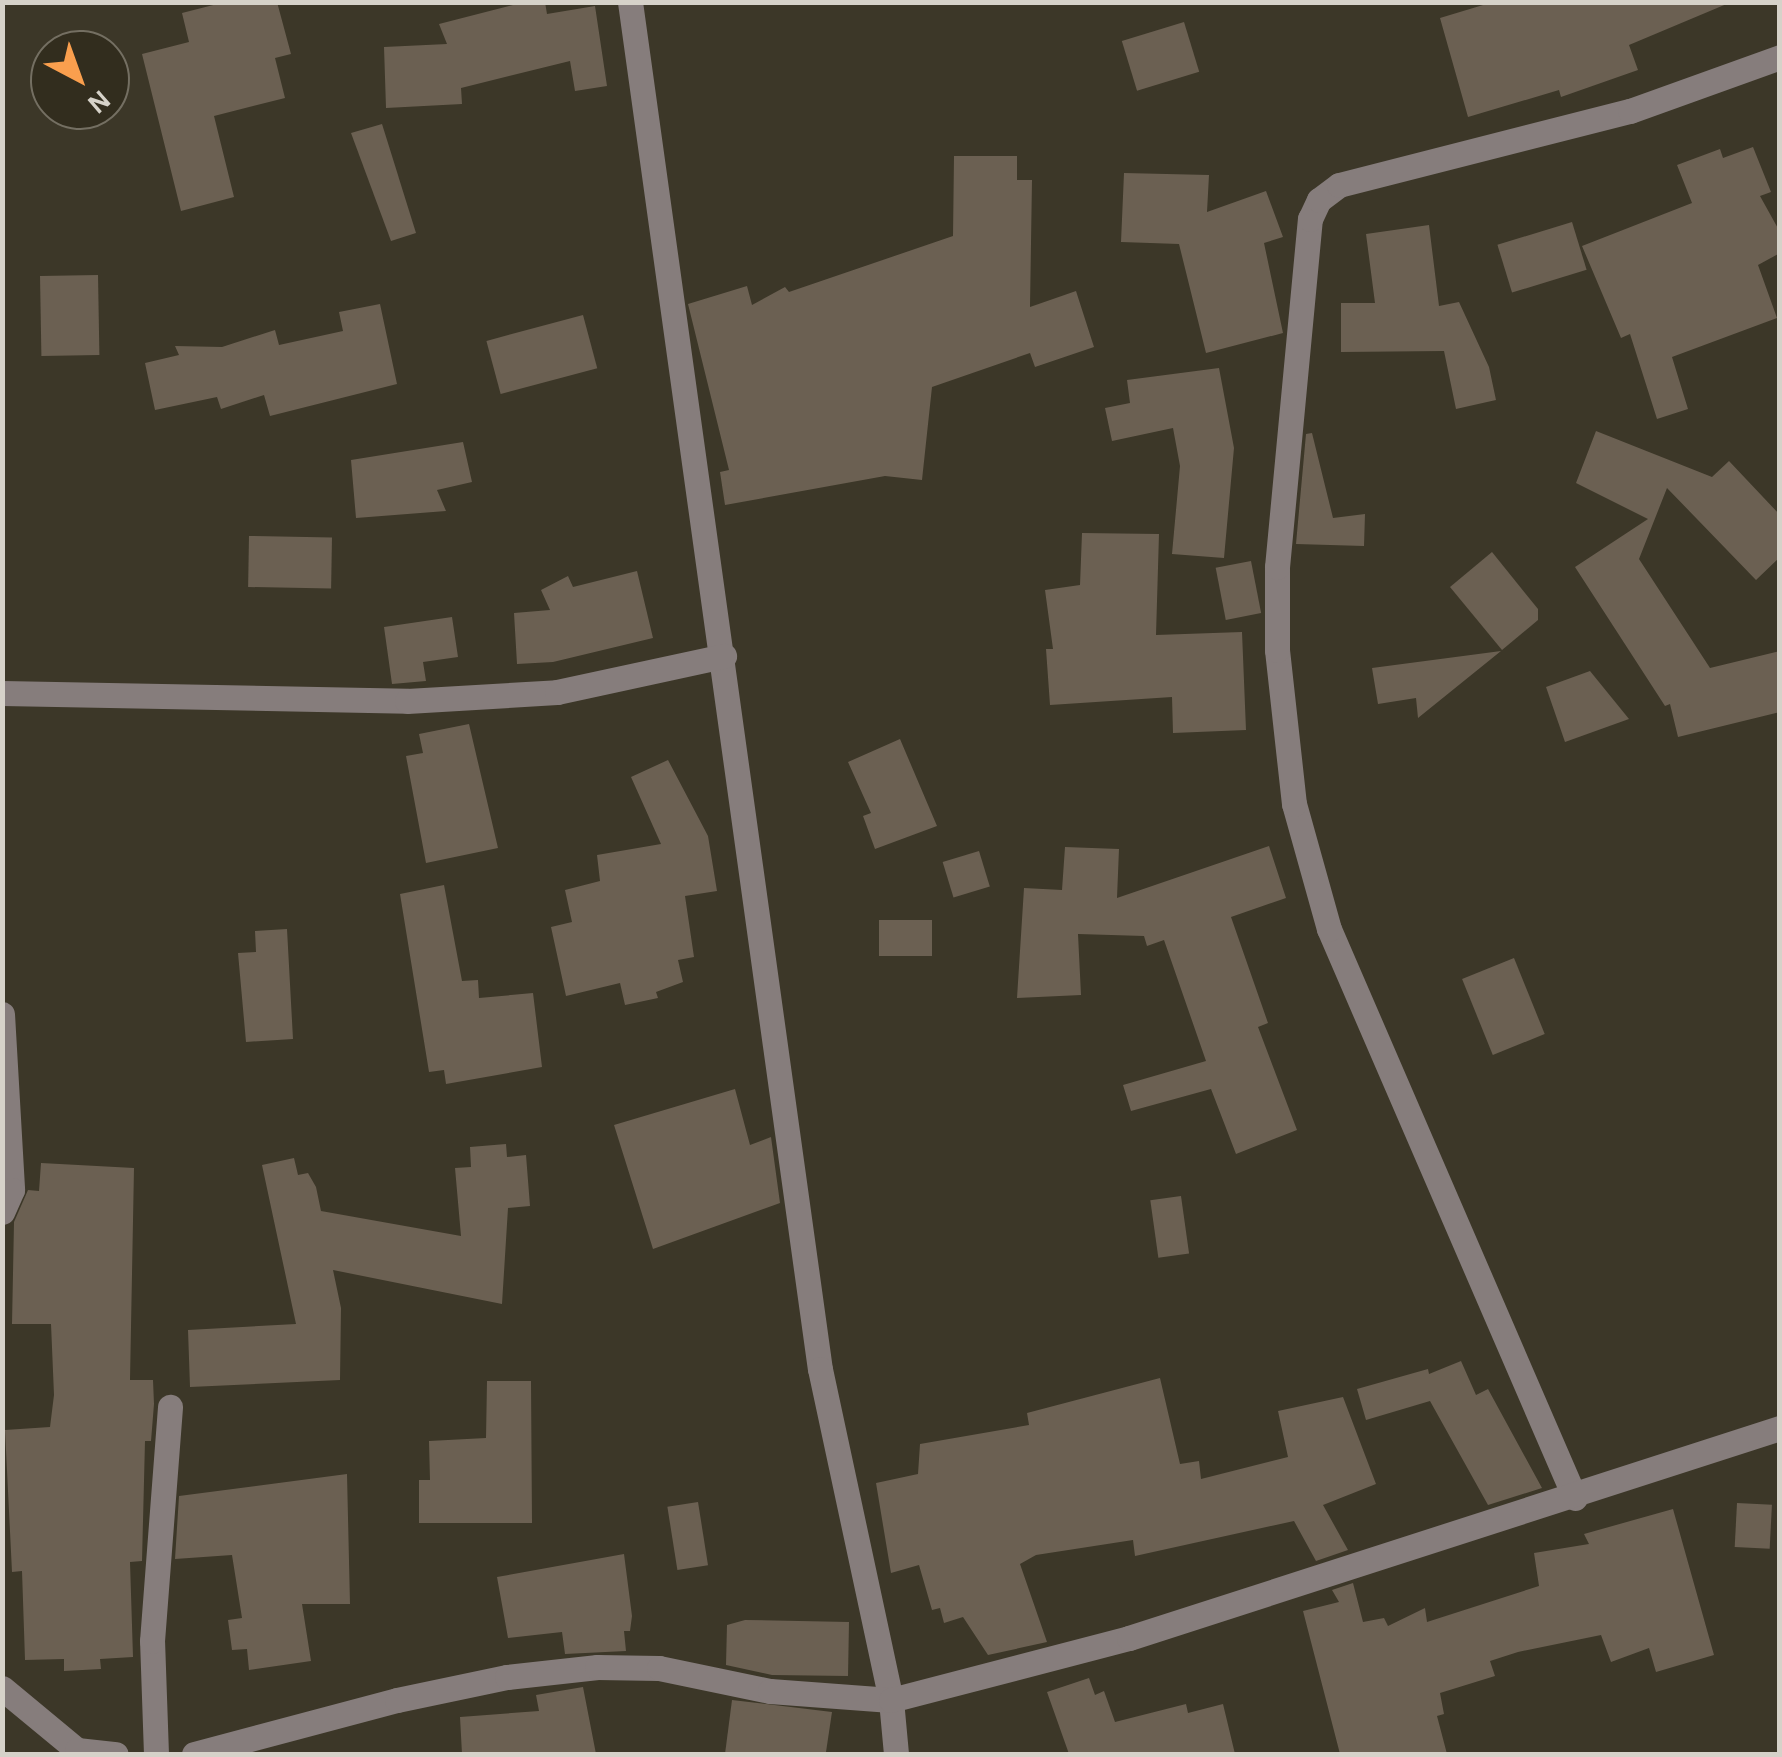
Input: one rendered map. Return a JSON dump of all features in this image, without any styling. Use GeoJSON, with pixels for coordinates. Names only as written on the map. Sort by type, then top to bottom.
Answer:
{"type":"FeatureCollection","features":[{"type":"Feature","properties":{"kind":"street"},"geometry":{"type":"LineString","coordinates":[[630,2],[724,656],[820,1369],[891,1700],[896,1754]]}},
{"type":"Feature","properties":{"kind":"street"},"geometry":{"type":"LineString","coordinates":[[1575,1498],[1329,930],[1294,804],[1277,650],[1277,567],[1310,219],[1319,200],[1339,185],[1630,111],[1780,57]]}},
{"type":"Feature","properties":{"kind":"street"},"geometry":{"type":"LineString","coordinates":[[2,693],[407,701],[557,692],[724,656]]}},
{"type":"Feature","properties":{"kind":"street"},"geometry":{"type":"LineString","coordinates":[[2,1014],[12,1190],[2,1212]]}},
{"type":"Feature","properties":{"kind":"street"},"geometry":{"type":"LineString","coordinates":[[156,1754],[152,1642],[170,1406]]}},
{"type":"Feature","properties":{"kind":"street"},"geometry":{"type":"LineString","coordinates":[[194,1754],[397,1700],[507,1676],[598,1666],[659,1668],[770,1692],[891,1700],[1129,1638],[1575,1498],[1780,1428]]}},
{"type":"Feature","properties":{"kind":"street"},"geometry":{"type":"LineString","coordinates":[[2,1688],[77,1750],[116,1754]]}},
{"type":"Feature","properties":{"kind":"building"},"geometry":{"type":"Polygon","coordinates":[[[225,2],[277,2],[291,54],[275,58],[285,98],[214,116],[234,197],[181,211],[142,54],[189,42],[182,13],[225,2]]]}},
{"type":"Feature","properties":{"kind":"building"},"geometry":{"type":"Polygon","coordinates":[[[525,2],[545,2],[547,14],[595,6],[607,86],[575,91],[570,61],[461,88],[462,104],[386,108],[384,47],[447,44],[439,24],[525,2]]]}},
{"type":"Feature","properties":{"kind":"building"},"geometry":{"type":"Polygon","coordinates":[[[1493,2],[1729,3],[1629,45],[1638,70],[1561,97],[1559,90],[1468,117],[1440,18],[1493,2]]]}},
{"type":"Feature","properties":{"kind":"building"},"geometry":{"type":"Polygon","coordinates":[[[1184,22],[1199,72],[1137,91],[1122,41],[1184,22]]]}},
{"type":"Feature","properties":{"kind":"building"},"geometry":{"type":"Polygon","coordinates":[[[382,124],[416,233],[391,241],[351,133],[382,124]]]}},
{"type":"Feature","properties":{"kind":"building"},"geometry":{"type":"Polygon","coordinates":[[[1753,147],[1771,192],[1760,196],[1780,232],[1780,253],[1758,265],[1777,318],[1672,357],[1688,409],[1657,419],[1630,334],[1621,338],[1582,246],[1692,203],[1677,165],[1720,149],[1723,158],[1753,147]]]}},
{"type":"Feature","properties":{"kind":"building"},"geometry":{"type":"Polygon","coordinates":[[[954,156],[1017,156],[1017,180],[1032,180],[1030,307],[1076,291],[1094,347],[1035,367],[1030,353],[932,387],[922,480],[885,476],[725,505],[720,472],[729,470],[688,304],[747,286],[752,305],[785,287],[789,292],[953,236],[954,156]]]}},
{"type":"Feature","properties":{"kind":"building"},"geometry":{"type":"Polygon","coordinates":[[[1124,173],[1209,175],[1207,212],[1266,191],[1283,237],[1264,243],[1283,333],[1206,353],[1179,244],[1121,242],[1124,173]]]}},
{"type":"Feature","properties":{"kind":"building"},"geometry":{"type":"Polygon","coordinates":[[[1572,222],[1587,270],[1512,293],[1497,245],[1572,222]]]}},
{"type":"Feature","properties":{"kind":"building"},"geometry":{"type":"Polygon","coordinates":[[[1429,225],[1439,306],[1459,302],[1489,367],[1496,400],[1456,409],[1444,351],[1341,352],[1341,303],[1375,303],[1366,234],[1429,225]]]}},
{"type":"Feature","properties":{"kind":"building"},"geometry":{"type":"Polygon","coordinates":[[[98,275],[99,355],[41,356],[40,276],[98,275]]]}},
{"type":"Feature","properties":{"kind":"building"},"geometry":{"type":"Polygon","coordinates":[[[380,304],[397,384],[270,416],[264,395],[221,409],[217,397],[155,410],[145,363],[179,355],[175,346],[222,347],[275,330],[279,345],[343,331],[339,312],[380,304]]]}},
{"type":"Feature","properties":{"kind":"building"},"geometry":{"type":"Polygon","coordinates":[[[583,315],[597,368],[501,394],[486,341],[583,315]]]}},
{"type":"Feature","properties":{"kind":"building"},"geometry":{"type":"Polygon","coordinates":[[[1219,368],[1234,448],[1224,558],[1172,554],[1180,466],[1173,428],[1112,441],[1105,408],[1130,403],[1127,380],[1219,368]]]}},
{"type":"Feature","properties":{"kind":"building"},"geometry":{"type":"Polygon","coordinates":[[[1596,431],[1712,477],[1729,461],[1780,515],[1780,557],[1756,580],[1667,488],[1639,559],[1710,668],[1780,651],[1780,712],[1678,737],[1670,704],[1665,706],[1575,567],[1648,519],[1576,483],[1596,431]]]}},
{"type":"Feature","properties":{"kind":"building"},"geometry":{"type":"Polygon","coordinates":[[[1312,433],[1333,518],[1365,514],[1364,546],[1296,544],[1306,434],[1312,433]]]}},
{"type":"Feature","properties":{"kind":"building"},"geometry":{"type":"Polygon","coordinates":[[[463,442],[472,482],[437,490],[446,511],[356,518],[351,460],[463,442]]]}},
{"type":"Feature","properties":{"kind":"building"},"geometry":{"type":"Polygon","coordinates":[[[1082,533],[1159,534],[1156,635],[1242,632],[1246,730],[1173,733],[1172,697],[1050,705],[1046,649],[1053,649],[1045,590],[1080,585],[1082,533]]]}},
{"type":"Feature","properties":{"kind":"building"},"geometry":{"type":"Polygon","coordinates":[[[249,536],[332,537],[331,588],[248,587],[249,536]]]}},
{"type":"Feature","properties":{"kind":"building"},"geometry":{"type":"Polygon","coordinates":[[[1492,552],[1538,609],[1538,620],[1502,650],[1450,587],[1492,552]]]}},
{"type":"Feature","properties":{"kind":"building"},"geometry":{"type":"Polygon","coordinates":[[[1251,561],[1261,613],[1226,620],[1216,568],[1251,561]]]}},
{"type":"Feature","properties":{"kind":"building"},"geometry":{"type":"Polygon","coordinates":[[[637,571],[653,638],[553,662],[517,664],[514,613],[550,610],[541,590],[568,576],[573,587],[637,571]]]}},
{"type":"Feature","properties":{"kind":"building"},"geometry":{"type":"Polygon","coordinates":[[[452,617],[458,657],[423,662],[426,681],[392,684],[384,627],[452,617]]]}},
{"type":"Feature","properties":{"kind":"building"},"geometry":{"type":"Polygon","coordinates":[[[1501,651],[1418,718],[1416,698],[1378,704],[1372,668],[1501,651]]]}},
{"type":"Feature","properties":{"kind":"building"},"geometry":{"type":"Polygon","coordinates":[[[1590,671],[1629,719],[1565,742],[1546,687],[1590,671]]]}},
{"type":"Feature","properties":{"kind":"building"},"geometry":{"type":"Polygon","coordinates":[[[469,724],[498,848],[426,863],[406,756],[423,753],[419,734],[469,724]]]}},
{"type":"Feature","properties":{"kind":"building"},"geometry":{"type":"Polygon","coordinates":[[[900,739],[937,826],[875,849],[863,816],[871,813],[848,762],[900,739]]]}},
{"type":"Feature","properties":{"kind":"building"},"geometry":{"type":"Polygon","coordinates":[[[668,760],[708,836],[717,891],[685,896],[694,957],[678,960],[683,982],[656,992],[658,998],[625,1005],[620,983],[566,996],[551,927],[572,922],[565,890],[600,881],[597,855],[661,844],[631,777],[668,760]]]}},
{"type":"Feature","properties":{"kind":"building"},"geometry":{"type":"Polygon","coordinates":[[[1269,846],[1286,898],[1231,917],[1268,1023],[1258,1027],[1297,1130],[1236,1154],[1211,1089],[1131,1111],[1123,1085],[1206,1061],[1164,940],[1147,946],[1144,936],[1078,934],[1081,995],[1017,998],[1024,888],[1062,890],[1065,847],[1119,849],[1117,898],[1269,846]]]}},
{"type":"Feature","properties":{"kind":"building"},"geometry":{"type":"Polygon","coordinates":[[[979,851],[990,886],[953,897],[943,862],[979,851]]]}},
{"type":"Feature","properties":{"kind":"building"},"geometry":{"type":"Polygon","coordinates":[[[444,885],[462,981],[478,980],[479,998],[533,993],[542,1067],[446,1084],[444,1070],[429,1072],[400,894],[444,885]]]}},
{"type":"Feature","properties":{"kind":"building"},"geometry":{"type":"Polygon","coordinates":[[[879,920],[932,920],[932,956],[879,956],[879,920]]]}},
{"type":"Feature","properties":{"kind":"building"},"geometry":{"type":"Polygon","coordinates":[[[287,929],[293,1039],[246,1042],[238,953],[256,952],[255,931],[287,929]]]}},
{"type":"Feature","properties":{"kind":"building"},"geometry":{"type":"Polygon","coordinates":[[[1514,958],[1545,1034],[1493,1055],[1462,979],[1514,958]]]}},
{"type":"Feature","properties":{"kind":"building"},"geometry":{"type":"Polygon","coordinates":[[[735,1089],[750,1145],[771,1137],[780,1203],[653,1249],[614,1125],[735,1089]]]}},
{"type":"Feature","properties":{"kind":"building"},"geometry":{"type":"Polygon","coordinates":[[[506,1144],[507,1157],[526,1155],[530,1206],[508,1208],[502,1304],[333,1270],[341,1308],[340,1380],[190,1387],[188,1330],[296,1324],[262,1165],[294,1158],[298,1175],[308,1173],[316,1187],[321,1211],[461,1236],[455,1168],[471,1167],[470,1147],[506,1144]]]}},
{"type":"Feature","properties":{"kind":"building"},"geometry":{"type":"Polygon","coordinates":[[[41,1163],[134,1168],[130,1380],[153,1380],[154,1404],[151,1441],[145,1441],[142,1561],[130,1562],[133,1657],[100,1659],[101,1669],[64,1671],[64,1659],[25,1660],[22,1571],[12,1572],[5,1430],[50,1427],[54,1395],[51,1324],[12,1324],[14,1222],[28,1190],[39,1191],[41,1163]]]}},
{"type":"Feature","properties":{"kind":"building"},"geometry":{"type":"Polygon","coordinates":[[[1181,1196],[1189,1253],[1158,1258],[1150,1200],[1181,1196]]]}},
{"type":"Feature","properties":{"kind":"building"},"geometry":{"type":"Polygon","coordinates":[[[1461,1361],[1476,1395],[1488,1389],[1542,1488],[1488,1505],[1430,1401],[1366,1420],[1357,1389],[1428,1369],[1429,1374],[1461,1361]]]}},
{"type":"Feature","properties":{"kind":"building"},"geometry":{"type":"Polygon","coordinates":[[[1160,1378],[1180,1464],[1199,1461],[1201,1479],[1288,1457],[1278,1411],[1343,1397],[1376,1484],[1323,1505],[1348,1550],[1316,1561],[1294,1521],[1135,1556],[1133,1540],[1036,1555],[1020,1564],[1047,1642],[988,1655],[963,1617],[944,1623],[940,1608],[932,1610],[919,1565],[891,1573],[876,1483],[918,1474],[920,1444],[1029,1425],[1027,1413],[1160,1378]]]}},
{"type":"Feature","properties":{"kind":"building"},"geometry":{"type":"Polygon","coordinates":[[[487,1381],[531,1381],[532,1523],[419,1523],[419,1480],[430,1480],[429,1441],[486,1438],[487,1381]]]}},
{"type":"Feature","properties":{"kind":"building"},"geometry":{"type":"Polygon","coordinates":[[[347,1474],[350,1604],[302,1604],[311,1661],[249,1670],[247,1649],[232,1650],[228,1620],[242,1618],[232,1555],[175,1559],[179,1496],[347,1474]]]}},
{"type":"Feature","properties":{"kind":"building"},"geometry":{"type":"Polygon","coordinates":[[[698,1502],[708,1565],[677,1570],[667,1507],[698,1502]]]}},
{"type":"Feature","properties":{"kind":"building"},"geometry":{"type":"Polygon","coordinates":[[[1737,1503],[1772,1505],[1770,1549],[1735,1547],[1737,1503]]]}},
{"type":"Feature","properties":{"kind":"building"},"geometry":{"type":"Polygon","coordinates":[[[1673,1509],[1714,1655],[1656,1672],[1649,1648],[1611,1662],[1601,1635],[1518,1652],[1490,1661],[1495,1676],[1440,1693],[1444,1714],[1437,1716],[1447,1754],[1340,1754],[1303,1611],[1339,1602],[1332,1590],[1353,1583],[1363,1622],[1384,1618],[1388,1626],[1425,1608],[1427,1622],[1539,1586],[1534,1553],[1589,1544],[1584,1534],[1673,1509]]]}},
{"type":"Feature","properties":{"kind":"building"},"geometry":{"type":"Polygon","coordinates":[[[624,1554],[632,1616],[630,1631],[624,1631],[626,1651],[565,1654],[562,1632],[508,1638],[497,1577],[624,1554]]]}},
{"type":"Feature","properties":{"kind":"building"},"geometry":{"type":"Polygon","coordinates":[[[745,1620],[849,1622],[848,1676],[772,1675],[726,1665],[727,1625],[745,1620]]]}},
{"type":"Feature","properties":{"kind":"building"},"geometry":{"type":"Polygon","coordinates":[[[1089,1678],[1095,1695],[1104,1691],[1115,1722],[1186,1704],[1188,1713],[1223,1704],[1235,1754],[1069,1754],[1047,1692],[1089,1678]]]}},
{"type":"Feature","properties":{"kind":"building"},"geometry":{"type":"Polygon","coordinates":[[[583,1687],[596,1754],[462,1754],[460,1717],[539,1711],[536,1695],[583,1687]]]}},
{"type":"Feature","properties":{"kind":"building"},"geometry":{"type":"Polygon","coordinates":[[[732,1700],[832,1712],[826,1752],[725,1754],[732,1700]]]}}]}
